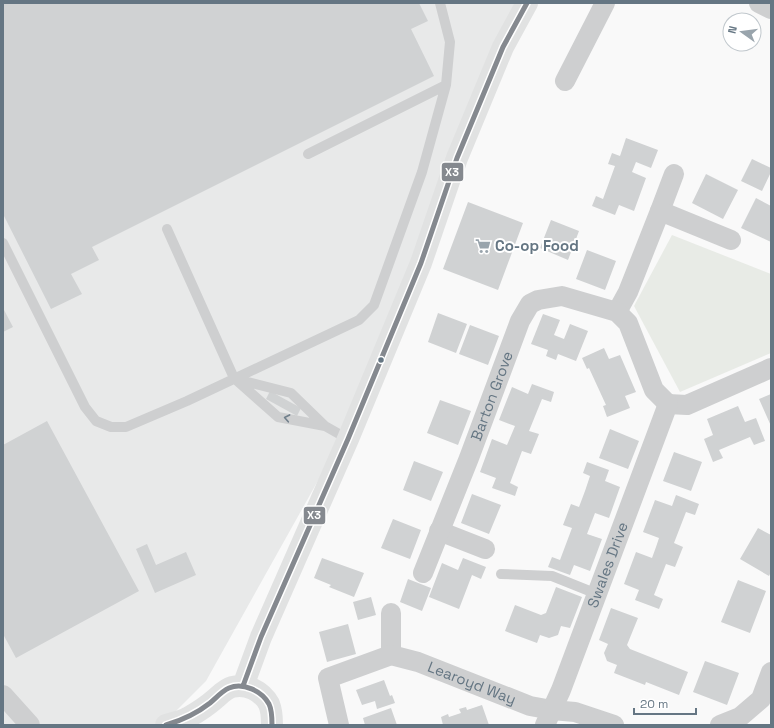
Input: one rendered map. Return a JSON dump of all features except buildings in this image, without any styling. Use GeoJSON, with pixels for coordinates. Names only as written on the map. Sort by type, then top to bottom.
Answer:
{"type":"FeatureCollection","features":[{"type":"Feature","properties":{"kind":"street"},"geometry":{"type":"LineString","coordinates":[[243,686],[261,638],[348,439],[421,263],[457,158],[503,47],[527,3]]}},
{"type":"Feature","properties":{"kind":"street"},"geometry":{"type":"LineString","coordinates":[[565,81],[605,3]]}},
{"type":"Feature","properties":{"kind":"street"},"geometry":{"type":"LineString","coordinates":[[759,3],[771,9]]}},
{"type":"Feature","properties":{"kind":"street"},"geometry":{"type":"LineString","coordinates":[[674,174],[628,292],[617,312],[628,323],[654,390],[668,404],[687,405],[771,368]]}},
{"type":"Feature","properties":{"kind":"street"},"geometry":{"type":"LineString","coordinates":[[660,211],[731,240]]}},
{"type":"Feature","properties":{"kind":"street","name":"Barton Grove"},"geometry":{"type":"LineString","coordinates":[[423,573],[469,458],[520,321],[530,304],[538,300],[562,296],[617,312]]}},
{"type":"Feature","properties":{"kind":"street","name":"Swales Drive"},"geometry":{"type":"LineString","coordinates":[[548,718],[598,594],[668,404]]}},
{"type":"Feature","properties":{"kind":"street"},"geometry":{"type":"LineString","coordinates":[[439,531],[485,549]]}},
{"type":"Feature","properties":{"kind":"street"},"geometry":{"type":"LineString","coordinates":[[339,725],[328,678],[391,655],[391,613]]}},
{"type":"Feature","properties":{"kind":"street","name":"Learoyd Way"},"geometry":{"type":"LineString","coordinates":[[391,655],[418,662],[530,706],[548,718],[575,712],[614,725]]}},
{"type":"Feature","properties":{"kind":"street"},"geometry":{"type":"LineString","coordinates":[[720,725],[742,721],[760,699],[771,672]]}},
{"type":"Feature","properties":{"kind":"street"},"geometry":{"type":"LineString","coordinates":[[166,725],[188,718],[223,692],[233,687],[243,686],[254,689],[263,695],[269,704],[272,715],[272,725]]}},
{"type":"Feature","properties":{"kind":"street"},"geometry":{"type":"LineString","coordinates":[[3,695],[30,725]]}},
{"type":"Feature","properties":{"kind":"street"},"geometry":{"type":"LineString","coordinates":[[210,725],[210,709],[215,699]]}},
{"type":"Feature","properties":{"kind":"lane"},"geometry":{"type":"LineString","coordinates":[[3,243],[85,407],[96,421],[111,427],[126,427],[187,401],[359,320],[374,305],[422,172],[446,86],[450,42],[440,3]]}},
{"type":"Feature","properties":{"kind":"lane"},"geometry":{"type":"LineString","coordinates":[[308,154],[446,86]]}},
{"type":"Feature","properties":{"kind":"lane"},"geometry":{"type":"LineString","coordinates":[[167,229],[234,378],[278,417],[325,426]]}},
{"type":"Feature","properties":{"kind":"lane"},"geometry":{"type":"LineString","coordinates":[[234,378],[291,393],[325,426],[348,439]]}},
{"type":"Feature","properties":{"kind":"lane"},"geometry":{"type":"LineString","coordinates":[[501,574],[552,576],[598,594]]}},
{"type":"Feature","properties":{"kind":"shaded area"},"geometry":{"type":"Polygon","coordinates":[[[3,3],[535,3],[461,145],[339,443],[206,681],[162,725],[3,725],[3,3]]]}},
{"type":"Feature","properties":{"kind":"shaded area"},"geometry":{"type":"Polygon","coordinates":[[[672,235],[771,274],[771,353],[680,392],[634,306],[672,235]]]}},
{"type":"Feature","properties":{"kind":"transit line","name":"X3"},"geometry":{"type":"LineString","coordinates":[[243,686],[261,637],[348,439],[421,263],[457,158],[503,47],[527,3]]}},
{"type":"Feature","properties":{"kind":"transit line","name":"X3"},"geometry":{"type":"LineString","coordinates":[[166,725],[184,719],[205,707],[226,689],[234,686],[252,689],[266,699],[271,709],[272,725]]}},
{"type":"Feature","properties":{"kind":"place","name":"Co-op Food"},"geometry":{"type":"Point","coordinates":[483,246]}}]}
